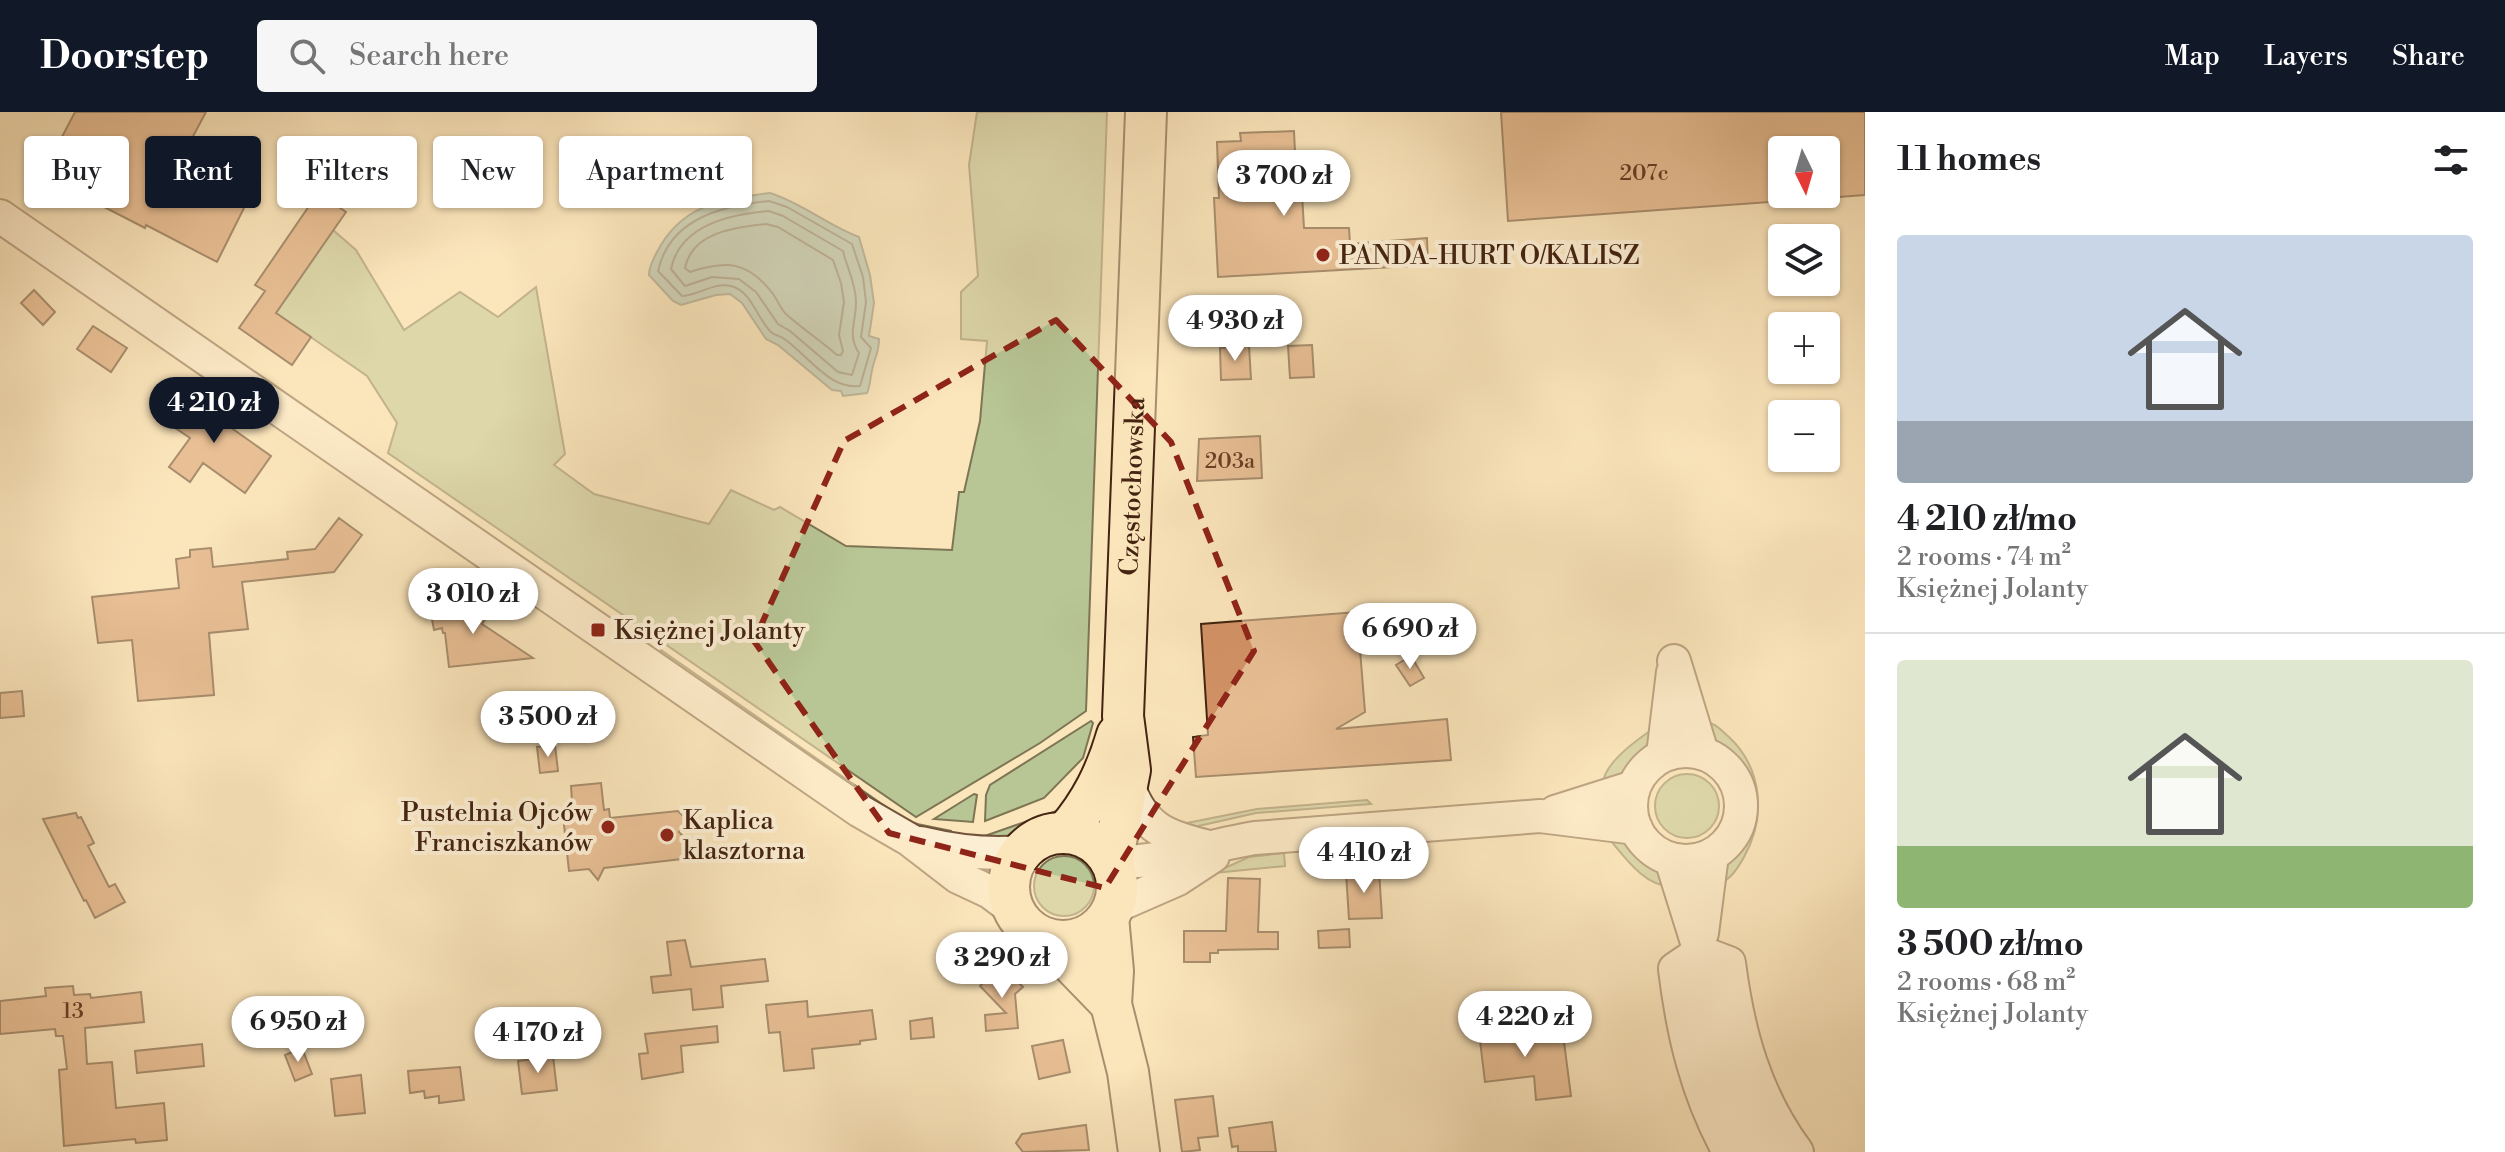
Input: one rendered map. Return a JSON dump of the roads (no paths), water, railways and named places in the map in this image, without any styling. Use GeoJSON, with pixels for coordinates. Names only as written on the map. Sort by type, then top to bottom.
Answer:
{"type":"FeatureCollection","features":[{"type":"Feature","properties":{"kind":"main road","name":"Częstochowska"},"geometry":{"type":"LineString","coordinates":[[1112,862],[1117,824],[1128,785],[1129,752],[1123,716],[1146,112]]}},
{"type":"Feature","properties":{"kind":"main road","name":"Częstochowska"},"geometry":{"type":"LineString","coordinates":[[1066,832],[1089,803],[1102,780],[1123,716]]}},
{"type":"Feature","properties":{"kind":"main road"},"geometry":{"type":"LineString","coordinates":[[1111,1004],[1048,939],[1022,923],[1014,910],[1009,886],[1015,862],[1021,852],[1041,837],[1066,832],[1093,841],[1112,862],[1117,880],[1111,912],[1111,1004],[1128,1072],[1139,1152]]}},
{"type":"Feature","properties":{"kind":"main road"},"geometry":{"type":"LineString","coordinates":[[1048,939],[1061,941],[1088,936],[1111,912]]}},
{"type":"Feature","properties":{"kind":"street"},"geometry":{"type":"LineString","coordinates":[[0,216],[860,811],[910,840],[958,877],[990,892],[1014,910]]}},
{"type":"Feature","properties":{"kind":"street"},"geometry":{"type":"LineString","coordinates":[[1663,755],[1674,661],[1702,753]]}},
{"type":"Feature","properties":{"kind":"street"},"geometry":{"type":"LineString","coordinates":[[1683,750],[1702,753],[1713,757],[1731,773],[1741,794],[1737,829],[1712,855],[1692,861],[1671,859],[1650,848],[1636,828],[1631,808],[1634,787],[1645,769],[1663,755],[1683,750]]}},
{"type":"Feature","properties":{"kind":"street"},"geometry":{"type":"LineString","coordinates":[[1128,785],[1139,812],[1147,822],[1183,841],[1223,844],[1540,816],[1634,787]]}},
{"type":"Feature","properties":{"kind":"street"},"geometry":{"type":"LineString","coordinates":[[1540,816],[1636,828]]}},
{"type":"Feature","properties":{"kind":"street"},"geometry":{"type":"LineString","coordinates":[[910,840],[964,851],[996,854],[1021,852]]}},
{"type":"Feature","properties":{"kind":"street"},"geometry":{"type":"LineString","coordinates":[[1112,862],[1159,861],[1223,844]]}},
{"type":"Feature","properties":{"kind":"street"},"geometry":{"type":"LineString","coordinates":[[1111,912],[1178,879],[1223,844]]}},
{"type":"Feature","properties":{"kind":"street"},"geometry":{"type":"LineString","coordinates":[[1712,855],[1700,952],[1675,969],[1682,1019],[1696,1080],[1729,1152]]}},
{"type":"Feature","properties":{"kind":"street"},"geometry":{"type":"LineString","coordinates":[[1671,859],[1700,952],[1707,1008],[1718,1058],[1737,1109],[1763,1152]]}},
{"type":"Feature","properties":{"kind":"street"},"geometry":{"type":"LineString","coordinates":[[1700,952],[1729,963],[1739,1027],[1756,1083],[1768,1109],[1797,1152]]}},
{"type":"Feature","properties":{"kind":"water"},"geometry":{"type":"Polygon","coordinates":[[[770,193],[859,237],[874,303],[869,336],[879,339],[867,393],[843,396],[841,391],[832,390],[778,345],[766,339],[742,303],[730,294],[681,305],[673,301],[649,275],[653,260],[667,236],[690,214],[702,208],[752,208],[752,196],[770,193]]]}},
{"type":"Feature","properties":{"kind":"place","name":"PANDA-HURT O/KALISZ"},"geometry":{"type":"Point","coordinates":[1323,255]}},
{"type":"Feature","properties":{"kind":"place","name":"Księżnej Jolanty"},"geometry":{"type":"Point","coordinates":[598,630]}},
{"type":"Feature","properties":{"kind":"place","name":"Pustelnia Ojców Franciszkanów"},"geometry":{"type":"Point","coordinates":[608,827]}},
{"type":"Feature","properties":{"kind":"place","name":"Kaplica klasztorna"},"geometry":{"type":"Point","coordinates":[667,835]}}]}
